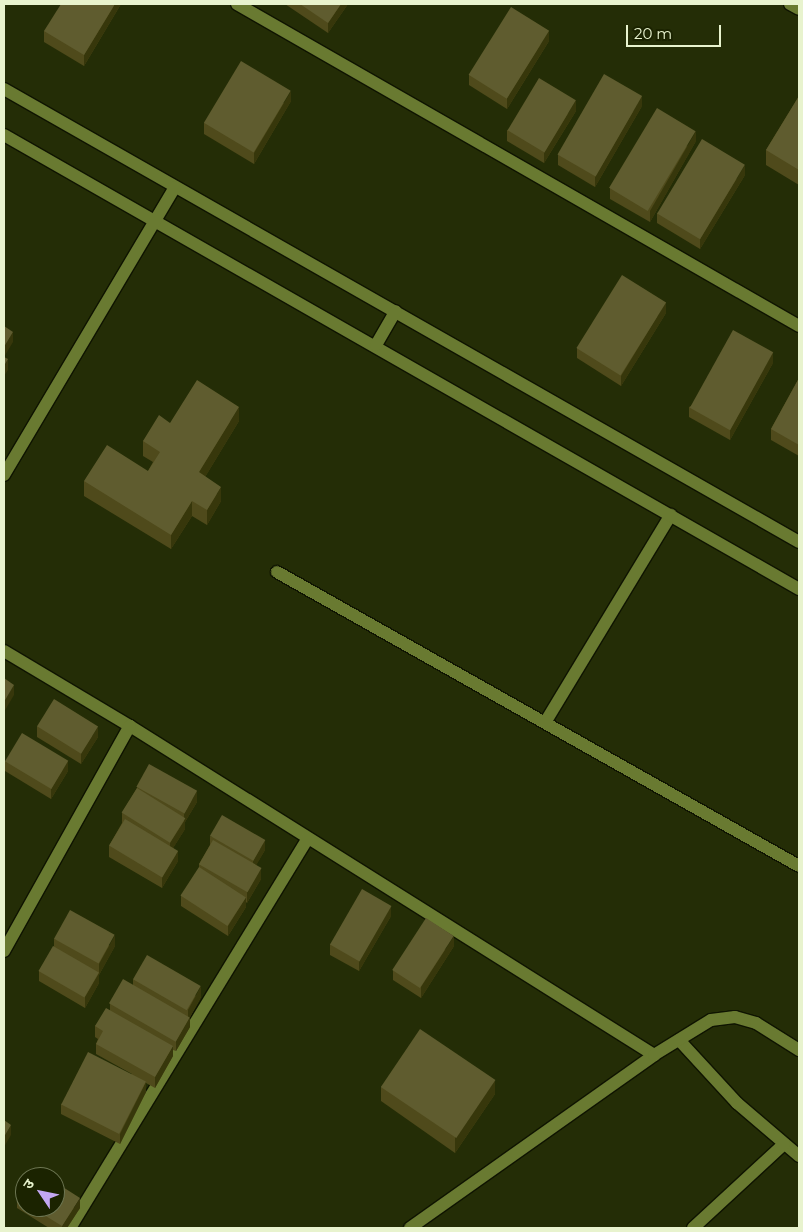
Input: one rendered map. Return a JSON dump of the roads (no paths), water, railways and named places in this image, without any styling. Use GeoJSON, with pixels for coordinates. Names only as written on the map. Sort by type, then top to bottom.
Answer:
{"type":"FeatureCollection","features":[{"type":"Feature","properties":{"kind":"street"},"geometry":{"type":"LineString","coordinates":[[237,4],[799,326]]}},
{"type":"Feature","properties":{"kind":"street"},"geometry":{"type":"LineString","coordinates":[[790,4],[799,9]]}},
{"type":"Feature","properties":{"kind":"street"},"geometry":{"type":"LineString","coordinates":[[4,89],[799,542]]}},
{"type":"Feature","properties":{"kind":"street"},"geometry":{"type":"LineString","coordinates":[[4,135],[376,345],[799,589]]}},
{"type":"Feature","properties":{"kind":"street"},"geometry":{"type":"LineString","coordinates":[[4,474],[175,187]]}},
{"type":"Feature","properties":{"kind":"street"},"geometry":{"type":"LineString","coordinates":[[376,345],[396,311]]}},
{"type":"Feature","properties":{"kind":"street"},"geometry":{"type":"LineString","coordinates":[[546,721],[671,515]]}},
{"type":"Feature","properties":{"kind":"street"},"geometry":{"type":"LineString","coordinates":[[277,572],[546,721],[799,866]]}},
{"type":"Feature","properties":{"kind":"street"},"geometry":{"type":"LineString","coordinates":[[4,651],[130,726],[307,839],[654,1055]]}},
{"type":"Feature","properties":{"kind":"street"},"geometry":{"type":"LineString","coordinates":[[4,951],[130,726]]}},
{"type":"Feature","properties":{"kind":"street"},"geometry":{"type":"LineString","coordinates":[[70,1228],[307,839]]}},
{"type":"Feature","properties":{"kind":"street"},"geometry":{"type":"LineString","coordinates":[[410,1228],[654,1055],[711,1020],[735,1017],[756,1023],[799,1050]]}},
{"type":"Feature","properties":{"kind":"street"},"geometry":{"type":"LineString","coordinates":[[679,1040],[737,1103],[799,1156]]}},
{"type":"Feature","properties":{"kind":"street"},"geometry":{"type":"LineString","coordinates":[[693,1228],[784,1144]]}}]}
